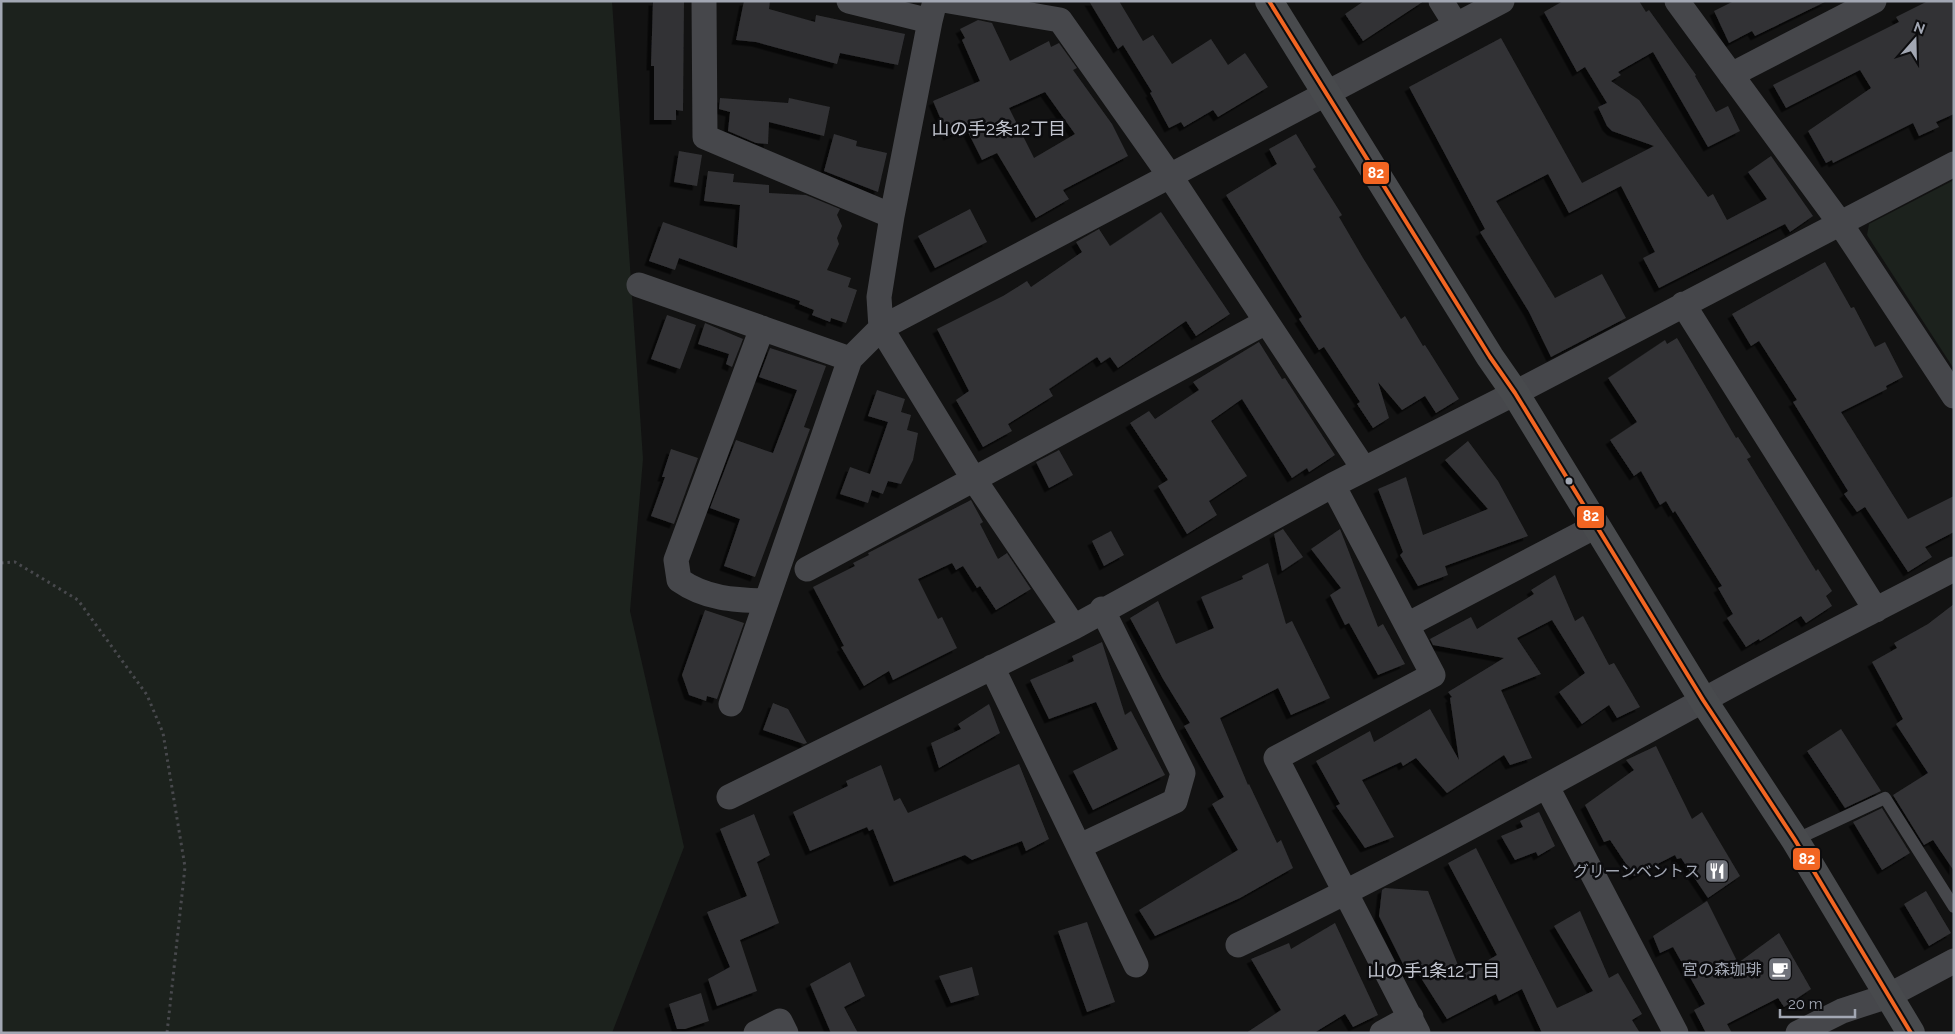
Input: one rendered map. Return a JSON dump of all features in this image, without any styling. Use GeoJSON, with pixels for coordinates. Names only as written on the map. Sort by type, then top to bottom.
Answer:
{"type":"FeatureCollection","features":[{"type":"Feature","properties":{"kind":"main road"},"geometry":{"type":"LineString","coordinates":[[1269,1],[1490,356],[1515,393],[1704,700],[1795,840],[1911,1033]]}},
{"type":"Feature","properties":{"kind":"street"},"geometry":{"type":"LineString","coordinates":[[704,1],[705,137],[892,216]]}},
{"type":"Feature","properties":{"kind":"street"},"geometry":{"type":"LineString","coordinates":[[849,1],[932,11],[892,216],[879,297],[881,328],[973,478],[1074,627]]}},
{"type":"Feature","properties":{"kind":"street"},"geometry":{"type":"LineString","coordinates":[[949,1],[1060,20],[1170,176],[1364,469]]}},
{"type":"Feature","properties":{"kind":"street"},"geometry":{"type":"LineString","coordinates":[[1441,1],[1456,25]]}},
{"type":"Feature","properties":{"kind":"street"},"geometry":{"type":"LineString","coordinates":[[731,704],[850,359],[881,328],[1502,1]]}},
{"type":"Feature","properties":{"kind":"street"},"geometry":{"type":"LineString","coordinates":[[1677,1],[1840,223],[1954,396]]}},
{"type":"Feature","properties":{"kind":"street"},"geometry":{"type":"LineString","coordinates":[[1731,75],[1874,1]]}},
{"type":"Feature","properties":{"kind":"street"},"geometry":{"type":"LineString","coordinates":[[729,797],[1074,627],[1102,609],[1364,469],[1515,393],[1954,164]]}},
{"type":"Feature","properties":{"kind":"street"},"geometry":{"type":"LineString","coordinates":[[640,285],[850,359]]}},
{"type":"Feature","properties":{"kind":"street"},"geometry":{"type":"LineString","coordinates":[[1683,304],[1876,610]]}},
{"type":"Feature","properties":{"kind":"street"},"geometry":{"type":"LineString","coordinates":[[807,569],[1266,322]]}},
{"type":"Feature","properties":{"kind":"street"},"geometry":{"type":"LineString","coordinates":[[762,328],[676,560],[679,580],[694,590],[728,600],[766,601]]}},
{"type":"Feature","properties":{"kind":"street"},"geometry":{"type":"LineString","coordinates":[[1334,485],[1433,675],[1276,758],[1414,1025],[1382,1033]]}},
{"type":"Feature","properties":{"kind":"street"},"geometry":{"type":"LineString","coordinates":[[1407,625],[1596,526]]}},
{"type":"Feature","properties":{"kind":"street"},"geometry":{"type":"LineString","coordinates":[[1238,945],[1346,894],[1548,787],[1704,700],[1954,568]]}},
{"type":"Feature","properties":{"kind":"street"},"geometry":{"type":"LineString","coordinates":[[1080,846],[1175,801],[1183,773],[1102,609]]}},
{"type":"Feature","properties":{"kind":"street"},"geometry":{"type":"LineString","coordinates":[[992,667],[1136,965]]}},
{"type":"Feature","properties":{"kind":"street"},"geometry":{"type":"LineString","coordinates":[[1548,787],[1676,1033]]}},
{"type":"Feature","properties":{"kind":"street"},"geometry":{"type":"LineString","coordinates":[[1798,1033],[1842,1011],[1888,996],[1954,961]]}},
{"type":"Feature","properties":{"kind":"street"},"geometry":{"type":"LineString","coordinates":[[756,1033],[780,1020],[786,1033]]}},
{"type":"Feature","properties":{"kind":"lane"},"geometry":{"type":"LineString","coordinates":[[1795,840],[1885,798],[1954,907]]}},
{"type":"Feature","properties":{"kind":"path"},"geometry":{"type":"LineString","coordinates":[[1,563],[15,562],[78,600],[147,695],[163,733],[185,867],[167,1033]]}},
{"type":"Feature","properties":{"kind":"shaded area"},"geometry":{"type":"Polygon","coordinates":[[[1,1],[612,1],[643,459],[630,611],[684,847],[612,1033],[1,1033],[1,1]]]}},
{"type":"Feature","properties":{"kind":"shaded area"},"geometry":{"type":"Polygon","coordinates":[[[1954,180],[1954,369],[1867,235],[1869,224],[1954,180]]]}},
{"type":"Feature","properties":{"kind":"building"},"geometry":{"type":"Polygon","coordinates":[[[653,1],[684,1],[683,111],[676,110],[676,120],[654,120],[654,66],[651,66],[653,1]]]}},
{"type":"Feature","properties":{"kind":"building"},"geometry":{"type":"Polygon","coordinates":[[[744,1],[770,1],[769,9],[815,22],[816,15],[905,34],[898,65],[840,53],[837,64],[756,42],[736,40],[744,1]]]}},
{"type":"Feature","properties":{"kind":"building"},"geometry":{"type":"Polygon","coordinates":[[[1089,1],[1119,1],[1143,41],[1153,35],[1172,64],[1211,39],[1228,65],[1245,53],[1268,87],[1218,117],[1213,110],[1184,127],[1181,122],[1169,128],[1150,93],[1152,92],[1123,45],[1118,49],[1089,1]]]}},
{"type":"Feature","properties":{"kind":"building"},"geometry":{"type":"Polygon","coordinates":[[[1364,1],[1424,1],[1363,41],[1345,14],[1364,1]]]}},
{"type":"Feature","properties":{"kind":"building"},"geometry":{"type":"Polygon","coordinates":[[[1563,1],[1639,1],[1646,12],[1649,10],[1696,75],[1716,112],[1728,106],[1740,131],[1708,147],[1653,52],[1618,72],[1621,75],[1611,81],[1639,100],[1708,197],[1713,194],[1727,220],[1767,199],[1748,172],[1771,156],[1813,216],[1790,232],[1785,224],[1659,288],[1643,258],[1655,252],[1621,186],[1569,213],[1548,174],[1496,201],[1555,298],[1602,274],[1626,318],[1551,357],[1529,312],[1480,232],[1485,229],[1409,87],[1501,38],[1582,183],[1654,146],[1612,131],[1607,126],[1598,107],[1607,103],[1585,67],[1577,72],[1544,12],[1563,1]]]}},
{"type":"Feature","properties":{"kind":"building"},"geometry":{"type":"Polygon","coordinates":[[[1734,1],[1827,1],[1755,36],[1752,31],[1729,43],[1714,11],[1734,1]]]}},
{"type":"Feature","properties":{"kind":"building"},"geometry":{"type":"Polygon","coordinates":[[[1928,1],[1954,1],[1954,114],[1936,122],[1939,127],[1919,136],[1913,123],[1833,163],[1832,160],[1826,163],[1808,131],[1871,88],[1860,70],[1786,108],[1773,85],[1899,22],[1896,17],[1928,1]]]}},
{"type":"Feature","properties":{"kind":"building"},"geometry":{"type":"Polygon","coordinates":[[[978,20],[992,23],[1010,61],[1049,41],[1051,47],[1059,43],[1077,68],[1073,70],[1112,124],[1128,156],[1063,190],[1069,199],[1036,218],[997,153],[982,160],[966,128],[948,136],[933,101],[980,81],[962,40],[965,38],[960,29],[978,20]],[[1045,92],[1009,108],[1034,158],[1075,134],[1045,92]]]}},
{"type":"Feature","properties":{"kind":"building"},"geometry":{"type":"Polygon","coordinates":[[[720,98],[788,103],[789,98],[830,107],[824,136],[769,122],[768,144],[756,143],[728,131],[730,112],[719,109],[720,98]]]}},
{"type":"Feature","properties":{"kind":"building"},"geometry":{"type":"Polygon","coordinates":[[[834,134],[857,141],[856,146],[887,153],[878,192],[824,171],[834,134]]]}},
{"type":"Feature","properties":{"kind":"building"},"geometry":{"type":"Polygon","coordinates":[[[1296,134],[1316,167],[1313,169],[1342,215],[1339,217],[1363,258],[1401,319],[1405,316],[1459,399],[1436,413],[1425,396],[1402,410],[1378,382],[1389,418],[1373,428],[1357,404],[1360,402],[1324,347],[1319,350],[1299,319],[1302,317],[1226,195],[1277,164],[1269,149],[1296,134]]]}},
{"type":"Feature","properties":{"kind":"building"},"geometry":{"type":"Polygon","coordinates":[[[679,151],[702,155],[697,186],[674,182],[679,151]]]}},
{"type":"Feature","properties":{"kind":"building"},"geometry":{"type":"Polygon","coordinates":[[[708,171],[734,174],[733,182],[769,185],[769,193],[806,195],[840,209],[837,215],[842,226],[837,238],[839,244],[827,270],[851,278],[848,287],[857,290],[846,323],[831,318],[830,322],[812,315],[814,310],[799,304],[800,301],[679,258],[675,270],[649,261],[663,222],[737,248],[740,205],[704,201],[708,171]]]}},
{"type":"Feature","properties":{"kind":"building"},"geometry":{"type":"Polygon","coordinates":[[[970,209],[987,242],[935,268],[918,236],[970,209]]]}},
{"type":"Feature","properties":{"kind":"building"},"geometry":{"type":"Polygon","coordinates":[[[1161,212],[1230,314],[1196,336],[1186,321],[1118,368],[1110,357],[1101,363],[1097,357],[1049,389],[1053,396],[1008,424],[1012,431],[983,447],[956,400],[969,391],[937,329],[1003,296],[1027,281],[1031,287],[1082,252],[1076,242],[1099,229],[1110,246],[1161,212]]]}},
{"type":"Feature","properties":{"kind":"building"},"geometry":{"type":"Polygon","coordinates":[[[1825,262],[1851,308],[1854,307],[1875,347],[1885,342],[1903,377],[1886,386],[1887,389],[1841,412],[1908,519],[1954,496],[1954,532],[1925,547],[1932,557],[1908,572],[1865,507],[1857,512],[1844,494],[1848,491],[1793,402],[1797,400],[1759,341],[1751,346],[1732,314],[1825,262]]]}},
{"type":"Feature","properties":{"kind":"building"},"geometry":{"type":"Polygon","coordinates":[[[667,315],[696,325],[680,369],[651,359],[667,315]]]}},
{"type":"Feature","properties":{"kind":"building"},"geometry":{"type":"Polygon","coordinates":[[[705,323],[743,339],[732,367],[726,364],[729,354],[698,344],[705,323]]]}},
{"type":"Feature","properties":{"kind":"building"},"geometry":{"type":"Polygon","coordinates":[[[1677,338],[1736,438],[1738,437],[1751,457],[1747,459],[1816,571],[1818,569],[1832,591],[1826,596],[1832,606],[1806,623],[1801,616],[1760,641],[1759,639],[1746,647],[1727,618],[1733,614],[1718,588],[1722,586],[1675,511],[1673,513],[1666,501],[1660,505],[1641,471],[1634,476],[1610,440],[1637,422],[1608,378],[1665,340],[1667,344],[1677,338]]]}},
{"type":"Feature","properties":{"kind":"building"},"geometry":{"type":"Polygon","coordinates":[[[1259,342],[1282,379],[1285,378],[1335,455],[1309,472],[1307,468],[1292,478],[1242,399],[1211,421],[1247,476],[1209,501],[1217,515],[1187,534],[1158,486],[1168,480],[1130,423],[1149,411],[1155,419],[1199,390],[1193,382],[1259,342]]]}},
{"type":"Feature","properties":{"kind":"building"},"geometry":{"type":"Polygon","coordinates":[[[770,348],[826,366],[804,427],[810,429],[755,577],[724,566],[740,519],[710,508],[736,440],[773,453],[797,390],[759,377],[770,348]]]}},
{"type":"Feature","properties":{"kind":"building"},"geometry":{"type":"Polygon","coordinates":[[[877,390],[905,399],[901,412],[911,415],[907,430],[918,433],[913,460],[901,484],[888,481],[883,494],[872,490],[868,503],[840,494],[850,467],[870,474],[888,422],[868,416],[877,390]]]}},
{"type":"Feature","properties":{"kind":"building"},"geometry":{"type":"Polygon","coordinates":[[[1468,441],[1498,481],[1528,536],[1445,566],[1448,575],[1418,586],[1400,555],[1403,552],[1378,489],[1406,477],[1423,535],[1488,509],[1445,460],[1468,441]]]}},
{"type":"Feature","properties":{"kind":"building"},"geometry":{"type":"Polygon","coordinates":[[[671,449],[698,458],[674,524],[651,516],[665,477],[662,477],[671,449]]]}},
{"type":"Feature","properties":{"kind":"building"},"geometry":{"type":"Polygon","coordinates":[[[1059,450],[1073,475],[1049,488],[1036,462],[1059,450]]]}},
{"type":"Feature","properties":{"kind":"building"},"geometry":{"type":"Polygon","coordinates":[[[971,500],[983,522],[980,524],[998,559],[1007,553],[1031,589],[996,610],[980,586],[977,588],[963,566],[956,570],[952,563],[918,579],[938,619],[942,617],[957,648],[893,680],[889,671],[864,686],[841,647],[844,646],[813,587],[855,566],[853,563],[869,555],[868,553],[971,500]]]}},
{"type":"Feature","properties":{"kind":"building"},"geometry":{"type":"Polygon","coordinates":[[[1283,529],[1303,557],[1282,571],[1274,534],[1283,529]]]}},
{"type":"Feature","properties":{"kind":"building"},"geometry":{"type":"Polygon","coordinates":[[[1340,529],[1378,627],[1383,624],[1405,664],[1378,675],[1349,623],[1345,625],[1330,595],[1341,588],[1311,549],[1340,529]]]}},
{"type":"Feature","properties":{"kind":"building"},"geometry":{"type":"Polygon","coordinates":[[[1111,531],[1124,555],[1104,566],[1092,541],[1111,531]]]}},
{"type":"Feature","properties":{"kind":"building"},"geometry":{"type":"Polygon","coordinates":[[[1268,563],[1286,624],[1292,621],[1330,698],[1291,715],[1278,688],[1220,718],[1248,785],[1277,843],[1281,840],[1293,868],[1240,898],[1155,936],[1139,910],[1238,850],[1212,804],[1224,797],[1184,726],[1190,723],[1163,679],[1130,618],[1158,601],[1176,644],[1214,628],[1201,597],[1243,579],[1242,576],[1268,563]]]}},
{"type":"Feature","properties":{"kind":"building"},"geometry":{"type":"Polygon","coordinates":[[[1555,575],[1575,621],[1583,616],[1609,665],[1614,663],[1640,707],[1617,718],[1609,705],[1582,724],[1559,692],[1585,673],[1552,620],[1517,638],[1541,674],[1501,690],[1532,758],[1510,765],[1504,755],[1447,793],[1416,758],[1403,766],[1401,762],[1362,780],[1394,837],[1365,848],[1336,806],[1340,804],[1316,761],[1370,731],[1374,742],[1430,709],[1459,760],[1450,698],[1452,697],[1448,692],[1504,658],[1433,645],[1430,639],[1471,617],[1477,629],[1534,594],[1531,590],[1555,575]]]}},
{"type":"Feature","properties":{"kind":"building"},"geometry":{"type":"Polygon","coordinates":[[[1954,604],[1954,871],[1933,840],[1924,845],[1893,795],[1928,773],[1896,724],[1903,719],[1872,662],[1897,648],[1894,643],[1928,624],[1954,604]]]}},
{"type":"Feature","properties":{"kind":"building"},"geometry":{"type":"Polygon","coordinates":[[[705,610],[744,623],[717,699],[707,696],[706,701],[689,695],[682,675],[705,610]]]}},
{"type":"Feature","properties":{"kind":"building"},"geometry":{"type":"Polygon","coordinates":[[[1102,642],[1125,715],[1131,711],[1165,775],[1093,810],[1073,771],[1118,749],[1096,702],[1049,719],[1030,680],[1074,661],[1072,656],[1102,642]]]}},
{"type":"Feature","properties":{"kind":"building"},"geometry":{"type":"Polygon","coordinates":[[[773,703],[788,709],[807,743],[804,744],[763,730],[773,703]]]}},
{"type":"Feature","properties":{"kind":"building"},"geometry":{"type":"Polygon","coordinates":[[[989,704],[1000,733],[939,768],[931,743],[961,729],[958,724],[989,704]]]}},
{"type":"Feature","properties":{"kind":"building"},"geometry":{"type":"Polygon","coordinates":[[[1841,729],[1881,791],[1845,808],[1807,751],[1841,729]]]}},
{"type":"Feature","properties":{"kind":"building"},"geometry":{"type":"Polygon","coordinates":[[[1656,746],[1692,819],[1702,812],[1740,876],[1708,898],[1681,858],[1677,859],[1675,855],[1634,876],[1610,840],[1604,842],[1585,805],[1634,770],[1626,760],[1656,746]]]}},
{"type":"Feature","properties":{"kind":"building"},"geometry":{"type":"Polygon","coordinates":[[[1019,764],[1049,839],[1026,851],[1022,841],[972,860],[965,855],[894,882],[873,829],[869,831],[867,827],[810,851],[793,812],[848,786],[846,781],[881,765],[894,801],[900,798],[908,813],[1019,764]]]}},
{"type":"Feature","properties":{"kind":"building"},"geometry":{"type":"Polygon","coordinates":[[[1882,808],[1910,853],[1882,870],[1853,822],[1882,808]]]}},
{"type":"Feature","properties":{"kind":"building"},"geometry":{"type":"Polygon","coordinates":[[[1539,812],[1555,846],[1538,856],[1536,852],[1515,860],[1501,836],[1523,827],[1520,821],[1539,812]]]}},
{"type":"Feature","properties":{"kind":"building"},"geometry":{"type":"Polygon","coordinates":[[[754,814],[770,855],[757,862],[779,923],[740,940],[757,991],[717,1006],[708,979],[730,967],[707,912],[747,896],[720,829],[754,814]]]}},
{"type":"Feature","properties":{"kind":"building"},"geometry":{"type":"Polygon","coordinates":[[[1476,848],[1557,1008],[1593,991],[1554,926],[1580,911],[1609,978],[1618,973],[1642,1014],[1632,1020],[1640,1033],[1542,1033],[1522,989],[1499,1001],[1496,994],[1447,1019],[1416,970],[1408,974],[1379,916],[1382,890],[1385,888],[1428,891],[1462,975],[1497,955],[1448,863],[1476,848]]]}},
{"type":"Feature","properties":{"kind":"building"},"geometry":{"type":"Polygon","coordinates":[[[1926,891],[1951,933],[1929,946],[1904,904],[1926,891]]]}},
{"type":"Feature","properties":{"kind":"building"},"geometry":{"type":"Polygon","coordinates":[[[1707,901],[1738,963],[1779,933],[1811,989],[1784,1007],[1778,998],[1727,1024],[1732,1033],[1706,1033],[1694,1010],[1705,1004],[1673,947],[1660,953],[1653,936],[1707,901]]]}},
{"type":"Feature","properties":{"kind":"building"},"geometry":{"type":"Polygon","coordinates":[[[1087,922],[1115,1002],[1087,1012],[1058,931],[1087,922]]]}},
{"type":"Feature","properties":{"kind":"building"},"geometry":{"type":"Polygon","coordinates":[[[1335,923],[1378,1015],[1353,1027],[1345,1014],[1314,1033],[1246,1033],[1281,1010],[1251,959],[1289,943],[1291,949],[1335,923]]]}},
{"type":"Feature","properties":{"kind":"building"},"geometry":{"type":"Polygon","coordinates":[[[850,962],[865,996],[844,1007],[858,1033],[831,1033],[810,984],[850,962]]]}},
{"type":"Feature","properties":{"kind":"building"},"geometry":{"type":"Polygon","coordinates":[[[972,967],[979,995],[951,1003],[939,976],[972,967]]]}},
{"type":"Feature","properties":{"kind":"building"},"geometry":{"type":"Polygon","coordinates":[[[701,993],[709,1021],[685,1029],[677,1029],[669,1004],[701,993]]]}},
{"type":"Feature","properties":{"kind":"transit line","name":"82"},"geometry":{"type":"LineString","coordinates":[[1269,1],[1490,357],[1515,393],[1703,700],[1795,840],[1911,1033]]}},
{"type":"Feature","properties":{"kind":"place","name":"グリーンベントス"},"geometry":{"type":"Point","coordinates":[1717,871]}},
{"type":"Feature","properties":{"kind":"place","name":"宮の森珈琲"},"geometry":{"type":"Point","coordinates":[1780,969]}},
{"type":"Feature","properties":{"kind":"district","name":"山の手2条12丁目"},"geometry":{"type":"Point","coordinates":[999,129]}},
{"type":"Feature","properties":{"kind":"district","name":"山の手1条12丁目"},"geometry":{"type":"Point","coordinates":[1434,971]}}]}
